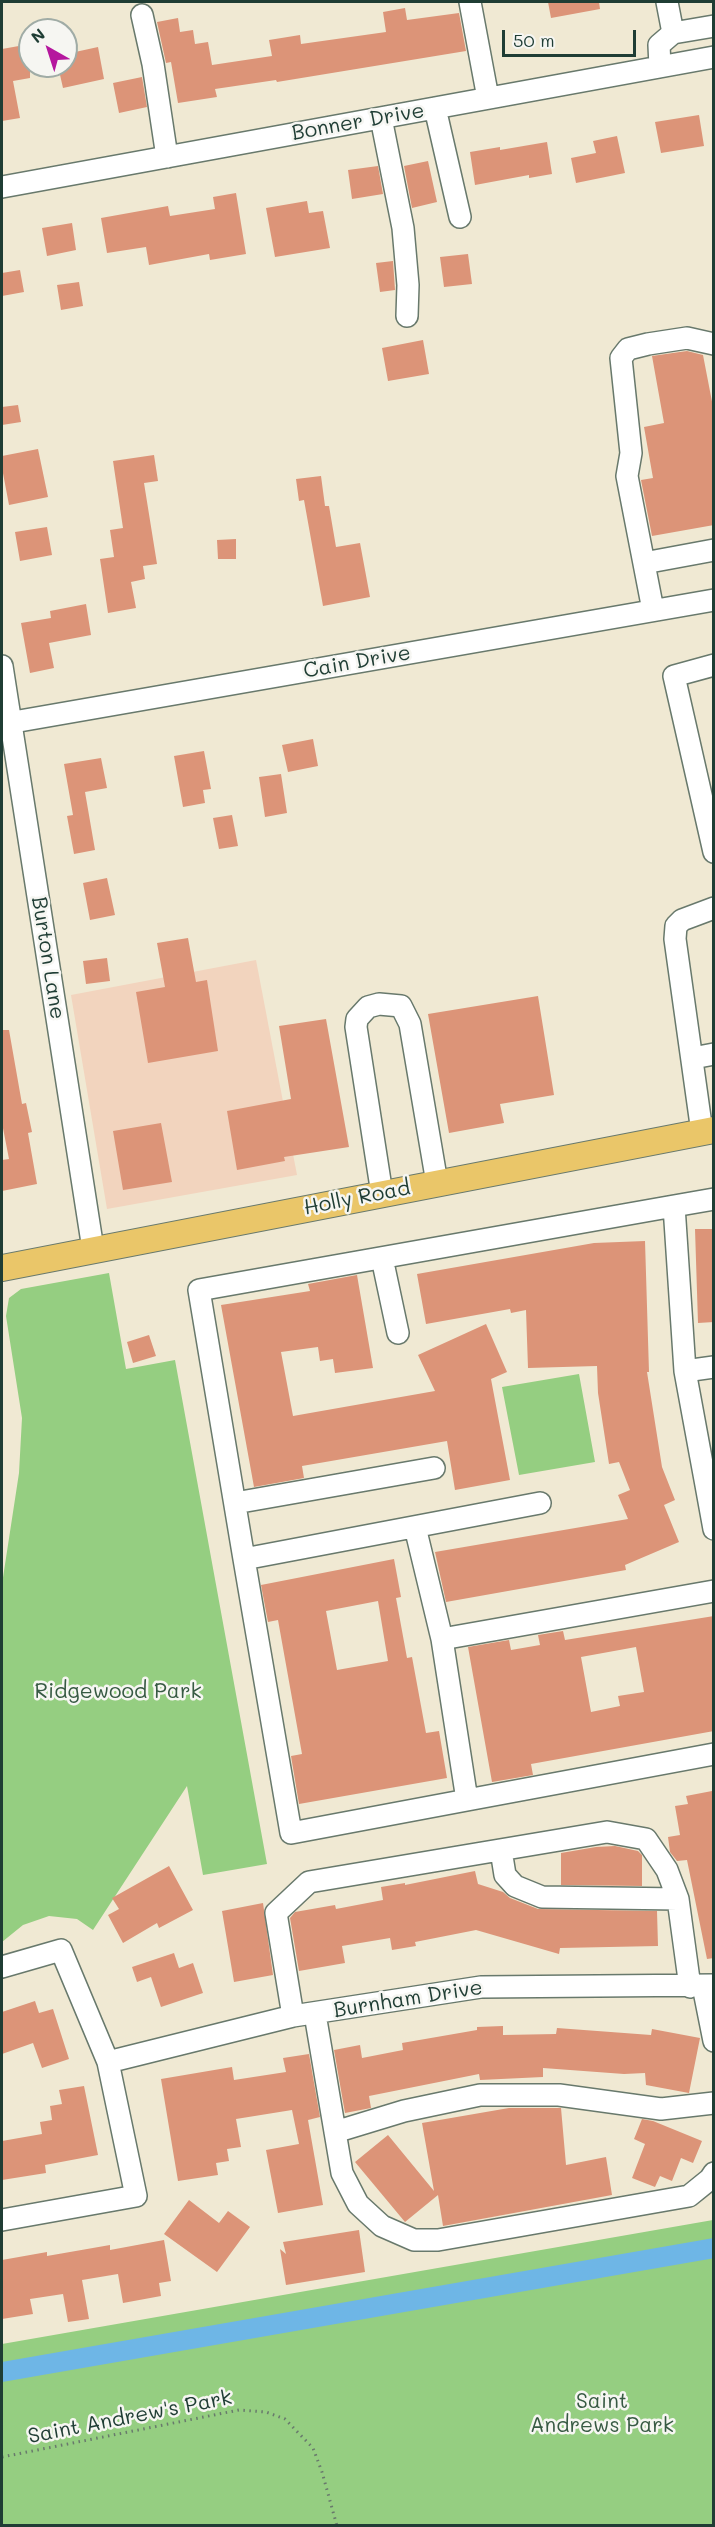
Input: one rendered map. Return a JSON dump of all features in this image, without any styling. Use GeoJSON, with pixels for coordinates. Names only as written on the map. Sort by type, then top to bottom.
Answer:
{"type":"FeatureCollection","features":[{"type":"Feature","properties":{"kind":"main road","name":"Holly Road"},"geometry":{"type":"LineString","coordinates":[[2,1268],[708,1131]]}},
{"type":"Feature","properties":{"kind":"street"},"geometry":{"type":"LineString","coordinates":[[470,2],[488,98]]}},
{"type":"Feature","properties":{"kind":"street"},"geometry":{"type":"LineString","coordinates":[[667,2],[673,33]]}},
{"type":"Feature","properties":{"kind":"street"},"geometry":{"type":"LineString","coordinates":[[142,15],[153,64],[167,157]]}},
{"type":"Feature","properties":{"kind":"street"},"geometry":{"type":"LineString","coordinates":[[660,66],[659,45],[673,33],[714,26]]}},
{"type":"Feature","properties":{"kind":"street","name":"Bonner Drive"},"geometry":{"type":"LineString","coordinates":[[2,187],[714,57]]}},
{"type":"Feature","properties":{"kind":"street"},"geometry":{"type":"LineString","coordinates":[[435,108],[460,217]]}},
{"type":"Feature","properties":{"kind":"street"},"geometry":{"type":"LineString","coordinates":[[381,117],[403,228],[408,285],[407,316]]}},
{"type":"Feature","properties":{"kind":"street"},"geometry":{"type":"LineString","coordinates":[[653,610],[627,476],[631,453],[621,358],[628,349],[687,338],[714,344]]}},
{"type":"Feature","properties":{"kind":"street"},"geometry":{"type":"LineString","coordinates":[[644,563],[714,550]]}},
{"type":"Feature","properties":{"kind":"street","name":"Cain Drive"},"geometry":{"type":"LineString","coordinates":[[6,723],[714,600]]}},
{"type":"Feature","properties":{"kind":"street"},"geometry":{"type":"LineString","coordinates":[[714,664],[674,676],[714,852]]}},
{"type":"Feature","properties":{"kind":"street","name":"Burton Lane"},"geometry":{"type":"LineString","coordinates":[[2,666],[6,723],[93,1249]]}},
{"type":"Feature","properties":{"kind":"street"},"geometry":{"type":"LineString","coordinates":[[708,1131],[704,1056],[675,939],[676,927],[682,920],[714,908]]}},
{"type":"Feature","properties":{"kind":"street"},"geometry":{"type":"LineString","coordinates":[[382,1194],[356,1026],[357,1019],[368,1006],[379,1004],[400,1006],[410,1024],[437,1183]]}},
{"type":"Feature","properties":{"kind":"street"},"geometry":{"type":"LineString","coordinates":[[714,1199],[199,1290],[291,1833],[714,1754]]}},
{"type":"Feature","properties":{"kind":"street"},"geometry":{"type":"LineString","coordinates":[[674,1206],[685,1371],[710,1484],[714,1529]]}},
{"type":"Feature","properties":{"kind":"street"},"geometry":{"type":"LineString","coordinates":[[382,1258],[398,1333]]}},
{"type":"Feature","properties":{"kind":"street"},"geometry":{"type":"LineString","coordinates":[[685,1371],[714,1367]]}},
{"type":"Feature","properties":{"kind":"street"},"geometry":{"type":"LineString","coordinates":[[235,1503],[434,1468]]}},
{"type":"Feature","properties":{"kind":"street"},"geometry":{"type":"LineString","coordinates":[[244,1559],[540,1503]]}},
{"type":"Feature","properties":{"kind":"street"},"geometry":{"type":"LineString","coordinates":[[415,1527],[442,1638],[467,1800]]}},
{"type":"Feature","properties":{"kind":"street"},"geometry":{"type":"LineString","coordinates":[[442,1638],[714,1591]]}},
{"type":"Feature","properties":{"kind":"street"},"geometry":{"type":"LineString","coordinates":[[292,2016],[276,1913],[309,1882],[607,1832],[646,1839],[667,1870],[678,1899],[702,1986],[714,2041]]}},
{"type":"Feature","properties":{"kind":"street"},"geometry":{"type":"LineString","coordinates":[[501,1850],[505,1875],[515,1886],[542,1897],[678,1899]]}},
{"type":"Feature","properties":{"kind":"street"},"geometry":{"type":"LineString","coordinates":[[2,1967],[61,1950],[108,2062],[135,2196],[2,2220]]}},
{"type":"Feature","properties":{"kind":"street","name":"Burnham Drive"},"geometry":{"type":"LineString","coordinates":[[108,2062],[292,2016],[480,1987],[702,1986]]}},
{"type":"Feature","properties":{"kind":"street"},"geometry":{"type":"LineString","coordinates":[[315,2014],[342,2173],[358,2204],[382,2226],[414,2240],[438,2240],[689,2196],[711,2180],[714,2173]]}},
{"type":"Feature","properties":{"kind":"street"},"geometry":{"type":"LineString","coordinates":[[335,2132],[404,2111],[480,2095],[559,2095],[661,2109],[714,2103]]}},
{"type":"Feature","properties":{"kind":"path","name":"Saint Andrew's Park"},"geometry":{"type":"LineString","coordinates":[[2,2457],[239,2410],[266,2412],[285,2419],[313,2448],[337,2526]]}},
{"type":"Feature","properties":{"kind":"shaded area"},"geometry":{"type":"Polygon","coordinates":[[[256,960],[297,1175],[107,1209],[71,995],[256,960]]]}},
{"type":"Feature","properties":{"kind":"green space","name":"Ridgewood Park"},"geometry":{"type":"Polygon","coordinates":[[[109,1273],[126,1369],[175,1360],[267,1864],[203,1875],[187,1786],[93,1930],[77,1919],[49,1916],[23,1925],[2,1942],[2,1584],[19,1473],[22,1418],[6,1316],[9,1298],[21,1289],[109,1273]]]}},
{"type":"Feature","properties":{"kind":"green space"},"geometry":{"type":"Polygon","coordinates":[[[579,1374],[595,1462],[519,1475],[502,1387],[579,1374]]]}},
{"type":"Feature","properties":{"kind":"green space","name":"Saint Andrews Park"},"geometry":{"type":"Polygon","coordinates":[[[713,2220],[713,2525],[2,2525],[2,2344],[713,2220]]]}},
{"type":"Feature","properties":{"kind":"building"},"geometry":{"type":"Polygon","coordinates":[[[548,2],[599,2],[600,9],[551,18],[548,2]]]}},
{"type":"Feature","properties":{"kind":"building"},"geometry":{"type":"Polygon","coordinates":[[[405,8],[407,20],[459,13],[466,51],[277,82],[276,80],[215,89],[217,97],[178,103],[171,62],[166,63],[157,22],[178,18],[180,32],[193,30],[195,44],[208,42],[212,65],[272,56],[269,40],[300,35],[301,44],[386,32],[383,12],[405,8]]]}},
{"type":"Feature","properties":{"kind":"building"},"geometry":{"type":"Polygon","coordinates":[[[18,46],[18,78],[30,78],[13,81],[20,118],[2,121],[2,49],[18,46]]]}},
{"type":"Feature","properties":{"kind":"building"},"geometry":{"type":"Polygon","coordinates":[[[98,47],[104,79],[63,88],[61,78],[78,78],[78,51],[98,47]]]}},
{"type":"Feature","properties":{"kind":"building"},"geometry":{"type":"Polygon","coordinates":[[[142,77],[147,107],[119,113],[113,83],[142,77]]]}},
{"type":"Feature","properties":{"kind":"building"},"geometry":{"type":"Polygon","coordinates":[[[699,115],[704,146],[661,153],[655,122],[699,115]]]}},
{"type":"Feature","properties":{"kind":"building"},"geometry":{"type":"Polygon","coordinates":[[[617,136],[625,173],[576,183],[571,158],[596,153],[593,141],[617,136]]]}},
{"type":"Feature","properties":{"kind":"building"},"geometry":{"type":"Polygon","coordinates":[[[547,142],[552,174],[529,178],[529,175],[475,185],[470,152],[500,147],[500,150],[547,142]]]}},
{"type":"Feature","properties":{"kind":"building"},"geometry":{"type":"Polygon","coordinates":[[[428,161],[437,202],[412,208],[404,166],[428,161]]]}},
{"type":"Feature","properties":{"kind":"building"},"geometry":{"type":"Polygon","coordinates":[[[378,166],[383,194],[352,199],[348,170],[378,166]]]}},
{"type":"Feature","properties":{"kind":"building"},"geometry":{"type":"Polygon","coordinates":[[[236,193],[246,254],[210,260],[209,254],[149,265],[146,247],[107,253],[101,218],[168,206],[170,216],[215,209],[213,197],[236,193]]]}},
{"type":"Feature","properties":{"kind":"building"},"geometry":{"type":"Polygon","coordinates":[[[307,201],[309,213],[323,211],[330,248],[275,257],[266,208],[307,201]]]}},
{"type":"Feature","properties":{"kind":"building"},"geometry":{"type":"Polygon","coordinates":[[[72,223],[76,250],[47,256],[42,228],[72,223]]]}},
{"type":"Feature","properties":{"kind":"building"},"geometry":{"type":"Polygon","coordinates":[[[468,254],[472,284],[444,287],[440,257],[468,254]]]}},
{"type":"Feature","properties":{"kind":"building"},"geometry":{"type":"Polygon","coordinates":[[[393,261],[395,290],[380,292],[376,263],[393,261]]]}},
{"type":"Feature","properties":{"kind":"building"},"geometry":{"type":"Polygon","coordinates":[[[20,270],[24,292],[2,296],[2,273],[20,270]]]}},
{"type":"Feature","properties":{"kind":"building"},"geometry":{"type":"Polygon","coordinates":[[[79,282],[83,306],[61,310],[57,285],[79,282]]]}},
{"type":"Feature","properties":{"kind":"building"},"geometry":{"type":"Polygon","coordinates":[[[423,340],[429,374],[388,381],[382,348],[423,340]]]}},
{"type":"Feature","properties":{"kind":"building"},"geometry":{"type":"Polygon","coordinates":[[[687,351],[703,355],[714,412],[714,525],[652,536],[641,480],[653,478],[644,427],[664,423],[652,356],[687,351]]]}},
{"type":"Feature","properties":{"kind":"building"},"geometry":{"type":"Polygon","coordinates":[[[18,405],[21,422],[2,425],[2,407],[18,405]]]}},
{"type":"Feature","properties":{"kind":"building"},"geometry":{"type":"Polygon","coordinates":[[[38,449],[48,497],[9,505],[2,456],[38,449]]]}},
{"type":"Feature","properties":{"kind":"building"},"geometry":{"type":"Polygon","coordinates":[[[154,455],[158,481],[144,483],[157,564],[143,566],[145,579],[131,582],[136,608],[108,613],[100,559],[114,557],[110,530],[123,528],[113,461],[154,455]]]}},
{"type":"Feature","properties":{"kind":"building"},"geometry":{"type":"Polygon","coordinates":[[[321,476],[325,506],[329,506],[336,547],[360,543],[370,597],[323,606],[304,500],[299,501],[296,479],[321,476]]]}},
{"type":"Feature","properties":{"kind":"building"},"geometry":{"type":"Polygon","coordinates":[[[47,527],[52,555],[20,561],[15,532],[47,527]]]}},
{"type":"Feature","properties":{"kind":"building"},"geometry":{"type":"Polygon","coordinates":[[[236,539],[236,559],[218,559],[217,540],[236,539]]]}},
{"type":"Feature","properties":{"kind":"building"},"geometry":{"type":"Polygon","coordinates":[[[86,604],[91,635],[49,643],[54,668],[30,673],[21,623],[51,618],[50,611],[86,604]]]}},
{"type":"Feature","properties":{"kind":"building"},"geometry":{"type":"Polygon","coordinates":[[[313,739],[318,766],[288,772],[282,745],[313,739]]]}},
{"type":"Feature","properties":{"kind":"building"},"geometry":{"type":"Polygon","coordinates":[[[204,751],[211,789],[203,790],[205,803],[183,807],[174,756],[204,751]]]}},
{"type":"Feature","properties":{"kind":"building"},"geometry":{"type":"Polygon","coordinates":[[[101,758],[107,788],[85,792],[95,850],[74,854],[67,816],[73,815],[64,764],[101,758]]]}},
{"type":"Feature","properties":{"kind":"building"},"geometry":{"type":"Polygon","coordinates":[[[281,774],[287,813],[265,817],[259,777],[281,774]]]}},
{"type":"Feature","properties":{"kind":"building"},"geometry":{"type":"Polygon","coordinates":[[[232,815],[238,846],[219,849],[213,818],[232,815]]]}},
{"type":"Feature","properties":{"kind":"building"},"geometry":{"type":"Polygon","coordinates":[[[107,878],[115,915],[90,920],[83,883],[107,878]]]}},
{"type":"Feature","properties":{"kind":"building"},"geometry":{"type":"Polygon","coordinates":[[[188,938],[196,982],[207,980],[218,1051],[148,1063],[136,992],[165,987],[157,943],[188,938]]]}},
{"type":"Feature","properties":{"kind":"building"},"geometry":{"type":"Polygon","coordinates":[[[107,958],[110,981],[86,984],[83,961],[107,958]]]}},
{"type":"Feature","properties":{"kind":"building"},"geometry":{"type":"Polygon","coordinates":[[[538,996],[554,1095],[500,1104],[504,1123],[449,1133],[428,1014],[538,996]]]}},
{"type":"Feature","properties":{"kind":"building"},"geometry":{"type":"Polygon","coordinates":[[[326,1019],[349,1147],[284,1157],[285,1161],[237,1170],[227,1111],[291,1099],[279,1026],[326,1019]]]}},
{"type":"Feature","properties":{"kind":"building"},"geometry":{"type":"Polygon","coordinates":[[[2,1030],[9,1030],[22,1104],[26,1103],[32,1132],[28,1133],[37,1184],[2,1191],[2,1160],[9,1159],[2,1123],[2,1030]]]}},
{"type":"Feature","properties":{"kind":"building"},"geometry":{"type":"Polygon","coordinates":[[[161,1123],[172,1182],[123,1190],[113,1131],[161,1123]]]}},
{"type":"Feature","properties":{"kind":"building"},"geometry":{"type":"Polygon","coordinates":[[[695,1229],[714,1229],[714,1322],[698,1323],[695,1229]]]}},
{"type":"Feature","properties":{"kind":"building"},"geometry":{"type":"Polygon","coordinates":[[[645,1241],[649,1372],[647,1372],[662,1467],[675,1500],[664,1505],[679,1542],[625,1565],[626,1570],[446,1602],[435,1552],[628,1519],[618,1495],[630,1490],[619,1462],[609,1464],[598,1393],[597,1366],[528,1368],[526,1310],[511,1313],[510,1309],[426,1324],[417,1274],[594,1243],[645,1241]]]}},
{"type":"Feature","properties":{"kind":"building"},"geometry":{"type":"Polygon","coordinates":[[[357,1275],[373,1368],[335,1373],[333,1359],[320,1361],[318,1347],[281,1352],[293,1416],[435,1391],[418,1355],[486,1324],[507,1372],[491,1379],[510,1480],[455,1490],[447,1441],[302,1466],[304,1478],[254,1487],[221,1305],[310,1291],[308,1284],[357,1275]]]}},
{"type":"Feature","properties":{"kind":"building"},"geometry":{"type":"Polygon","coordinates":[[[149,1335],[156,1356],[133,1363],[127,1342],[149,1335]]]}},
{"type":"Feature","properties":{"kind":"building"},"geometry":{"type":"Polygon","coordinates":[[[394,1559],[401,1597],[396,1598],[407,1658],[412,1657],[426,1733],[439,1731],[447,1778],[299,1804],[291,1756],[302,1754],[278,1620],[268,1622],[261,1585],[394,1559]],[[378,1601],[326,1611],[337,1670],[388,1661],[378,1601]]]}},
{"type":"Feature","properties":{"kind":"building"},"geometry":{"type":"Polygon","coordinates":[[[714,1616],[714,1731],[531,1764],[533,1775],[492,1782],[468,1647],[509,1640],[511,1650],[540,1645],[538,1635],[563,1631],[565,1640],[714,1616]],[[636,1647],[581,1657],[591,1712],[620,1706],[618,1696],[644,1692],[636,1647]]]}},
{"type":"Feature","properties":{"kind":"building"},"geometry":{"type":"Polygon","coordinates":[[[712,1791],[714,1803],[714,1958],[707,1959],[687,1860],[677,1861],[670,1852],[668,1837],[680,1835],[675,1806],[688,1804],[686,1796],[712,1791]]]}},
{"type":"Feature","properties":{"kind":"building"},"geometry":{"type":"Polygon","coordinates":[[[615,1846],[638,1851],[642,1855],[642,1886],[561,1885],[561,1853],[615,1846]]]}},
{"type":"Feature","properties":{"kind":"building"},"geometry":{"type":"Polygon","coordinates":[[[169,1866],[193,1910],[159,1928],[157,1923],[123,1943],[108,1915],[119,1909],[112,1898],[169,1866]]]}},
{"type":"Feature","properties":{"kind":"building"},"geometry":{"type":"Polygon","coordinates":[[[475,1871],[478,1884],[503,1892],[510,1898],[538,1909],[657,1911],[658,1946],[560,1948],[559,1954],[476,1930],[415,1942],[416,1946],[392,1950],[390,1938],[342,1946],[345,1963],[299,1971],[290,1918],[295,1912],[335,1905],[336,1909],[383,1900],[381,1887],[405,1883],[405,1885],[475,1871]]]}},
{"type":"Feature","properties":{"kind":"building"},"geometry":{"type":"Polygon","coordinates":[[[263,1903],[273,1975],[234,1982],[222,1911],[263,1903]]]}},
{"type":"Feature","properties":{"kind":"building"},"geometry":{"type":"Polygon","coordinates":[[[174,1953],[179,1968],[193,1963],[203,1993],[161,2007],[151,1977],[137,1982],[132,1967],[174,1953]]]}},
{"type":"Feature","properties":{"kind":"building"},"geometry":{"type":"Polygon","coordinates":[[[35,2001],[39,2013],[53,2009],[69,2059],[42,2068],[33,2043],[2,2054],[2,2012],[35,2001]]]}},
{"type":"Feature","properties":{"kind":"building"},"geometry":{"type":"Polygon","coordinates":[[[503,2026],[503,2035],[556,2034],[557,2028],[651,2035],[652,2029],[700,2038],[689,2093],[646,2085],[645,2073],[624,2074],[543,2068],[543,2077],[480,2080],[479,2074],[369,2096],[371,2108],[345,2113],[334,2050],[360,2045],[362,2058],[403,2050],[402,2043],[477,2030],[477,2027],[503,2026]]]}},
{"type":"Feature","properties":{"kind":"building"},"geometry":{"type":"Polygon","coordinates":[[[309,2054],[320,2117],[308,2120],[323,2205],[278,2213],[266,2150],[299,2144],[292,2110],[236,2119],[241,2147],[227,2149],[229,2161],[216,2163],[218,2175],[178,2181],[161,2079],[232,2067],[234,2080],[286,2072],[283,2058],[309,2054]]]}},
{"type":"Feature","properties":{"kind":"building"},"geometry":{"type":"Polygon","coordinates":[[[84,2086],[98,2155],[45,2165],[46,2173],[2,2180],[2,2141],[42,2134],[40,2122],[52,2120],[50,2106],[62,2104],[59,2090],[84,2086]]]}},
{"type":"Feature","properties":{"kind":"building"},"geometry":{"type":"Polygon","coordinates":[[[509,2108],[561,2108],[566,2165],[606,2157],[612,2195],[443,2226],[438,2195],[405,2222],[355,2162],[388,2135],[434,2191],[422,2123],[509,2108]]]}},
{"type":"Feature","properties":{"kind":"building"},"geometry":{"type":"Polygon","coordinates":[[[642,2119],[653,2121],[702,2141],[693,2163],[681,2158],[672,2181],[660,2176],[655,2187],[632,2178],[645,2144],[634,2139],[642,2119]]]}},
{"type":"Feature","properties":{"kind":"building"},"geometry":{"type":"Polygon","coordinates":[[[189,2200],[219,2223],[228,2211],[250,2227],[217,2272],[164,2234],[189,2200]]]}},
{"type":"Feature","properties":{"kind":"building"},"geometry":{"type":"Polygon","coordinates":[[[359,2230],[365,2272],[286,2285],[280,2249],[286,2254],[283,2242],[359,2230]]]}},
{"type":"Feature","properties":{"kind":"building"},"geometry":{"type":"Polygon","coordinates":[[[164,2240],[171,2281],[159,2283],[161,2296],[123,2303],[118,2274],[82,2280],[89,2319],[68,2322],[63,2294],[30,2299],[33,2314],[2,2319],[2,2260],[47,2252],[47,2256],[110,2245],[110,2250],[164,2240]]]}},
{"type":"Feature","properties":{"kind":"waterway"},"geometry":{"type":"LineString","coordinates":[[2,2372],[714,2248]]}}]}
